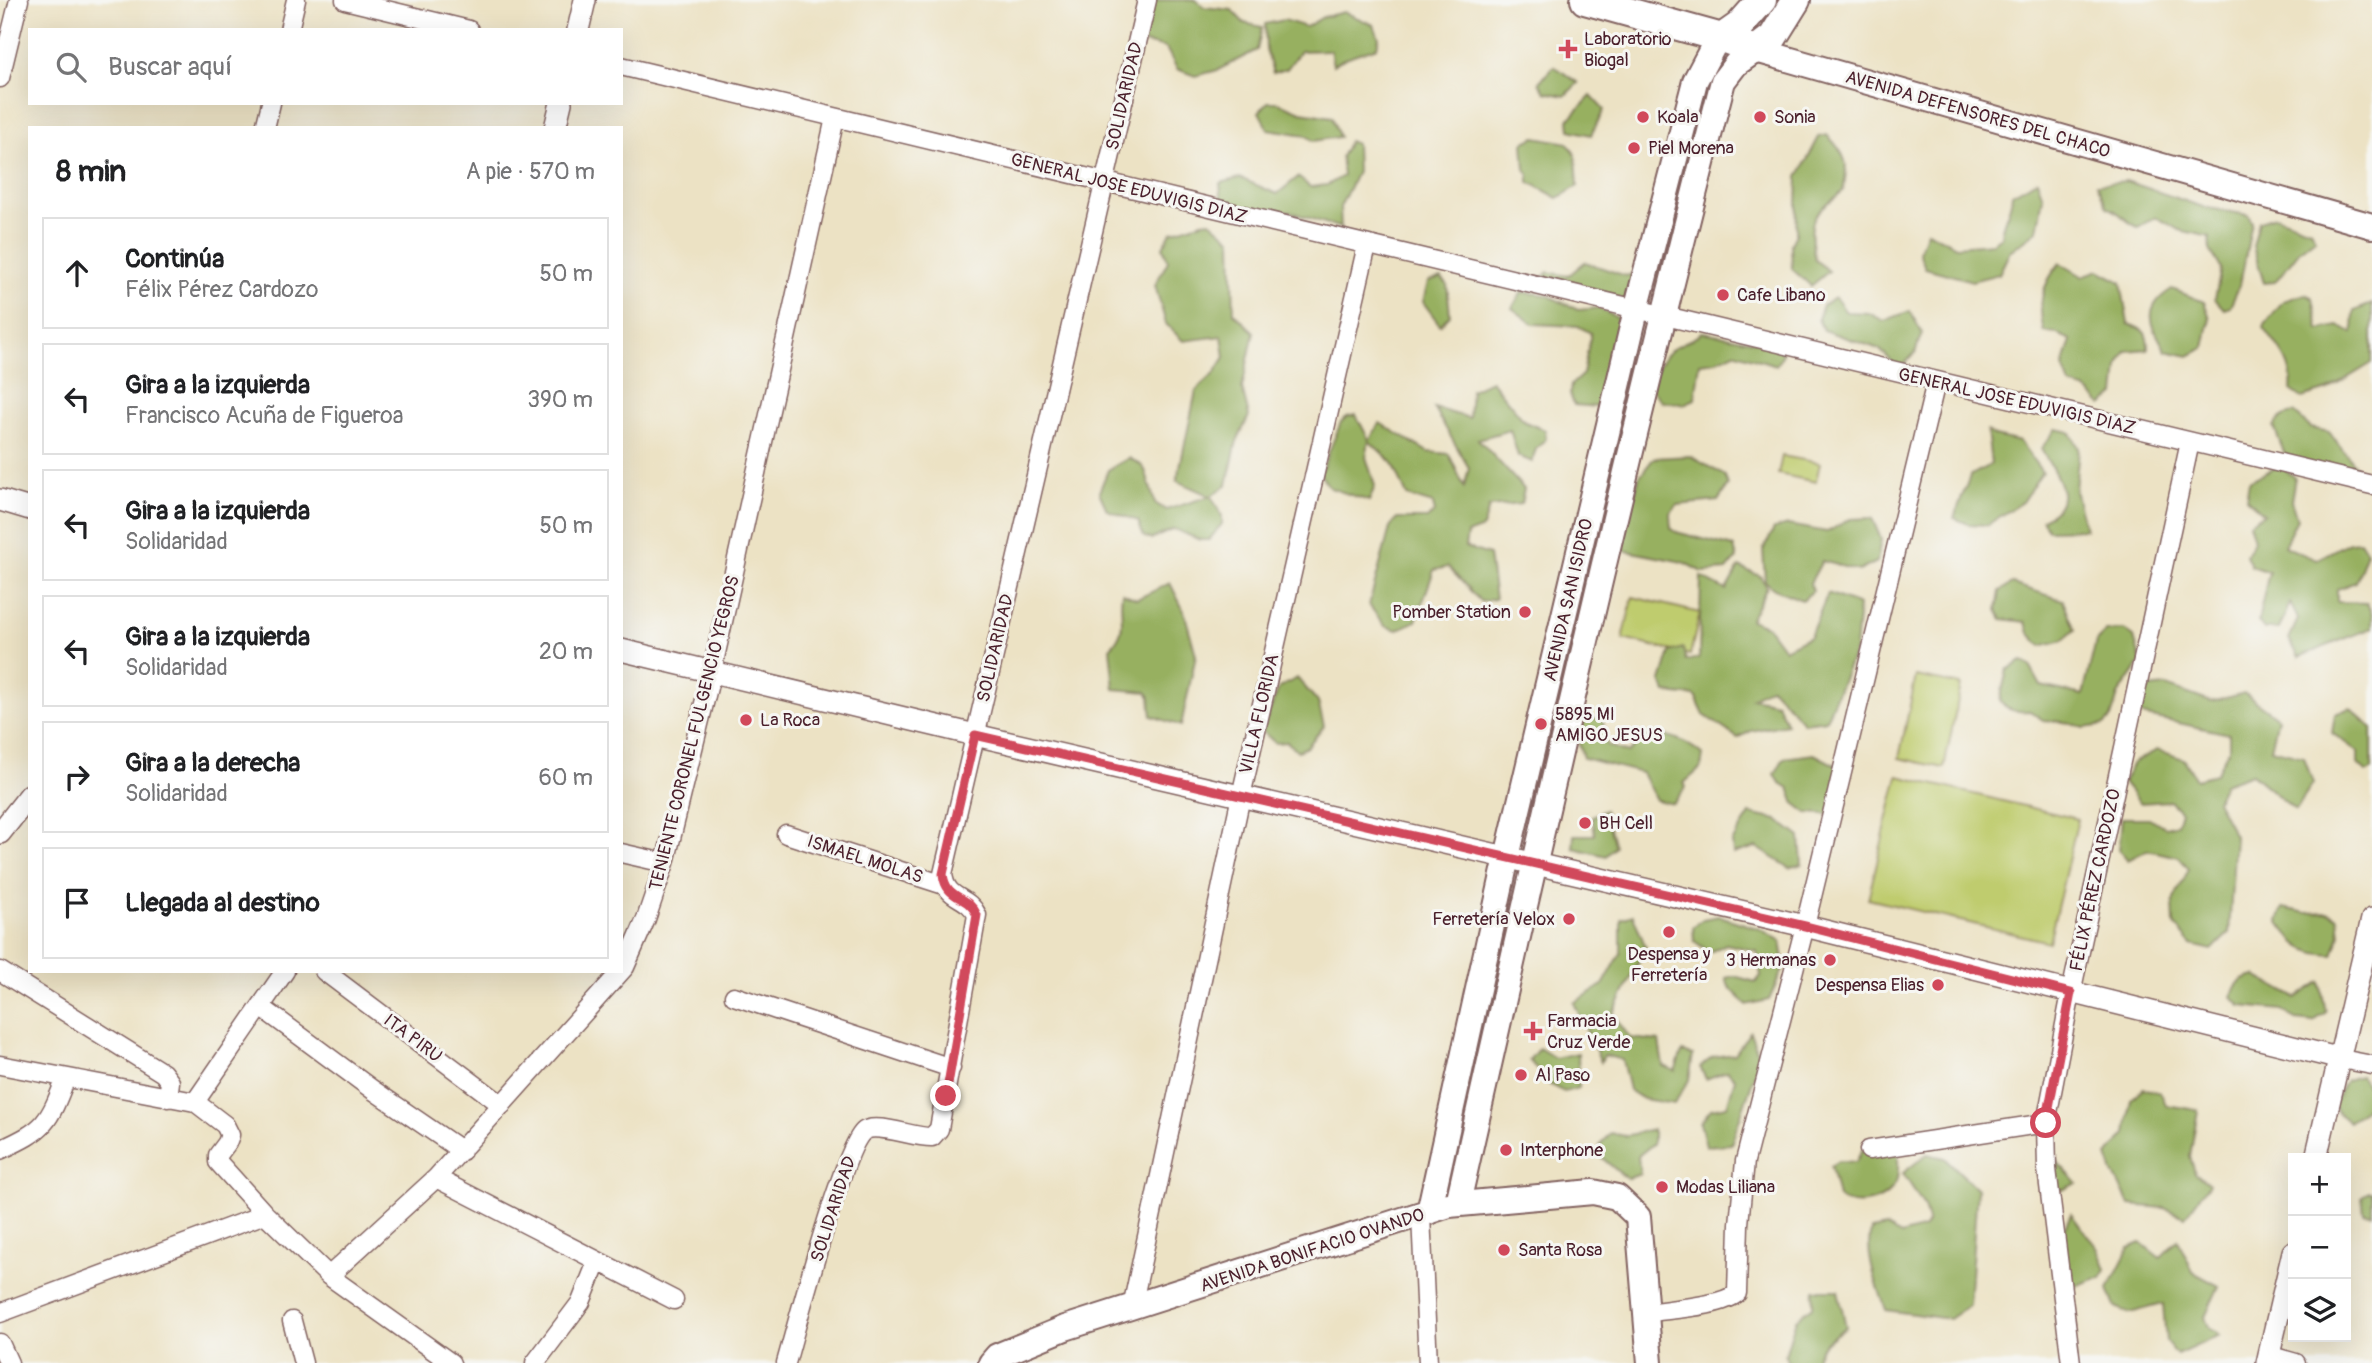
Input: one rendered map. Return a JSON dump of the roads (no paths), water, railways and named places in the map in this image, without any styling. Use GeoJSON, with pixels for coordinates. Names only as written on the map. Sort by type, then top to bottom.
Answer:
{"type":"FeatureCollection","features":[{"type":"Feature","properties":{"kind":"main road","name":"AVENIDA DEFENSORES DEL CHACO"},"geometry":{"type":"LineString","coordinates":[[1585,0],[2372,226]]}},
{"type":"Feature","properties":{"kind":"main road"},"geometry":{"type":"LineString","coordinates":[[1722,38],[1739,26],[1762,0]]}},
{"type":"Feature","properties":{"kind":"main road"},"geometry":{"type":"LineString","coordinates":[[1756,50],[1773,37],[1796,0]]}},
{"type":"Feature","properties":{"kind":"main road","name":"AVENIDA SAN ISIDRO"},"geometry":{"type":"LineString","coordinates":[[1425,1214],[1636,310],[1695,81],[1714,45],[1722,38]]}},
{"type":"Feature","properties":{"kind":"main road","name":"AVENIDA SAN ISIDRO"},"geometry":{"type":"LineString","coordinates":[[1458,1203],[1534,863],[1662,317],[1723,81],[1736,64],[1756,50]]}},
{"type":"Feature","properties":{"kind":"main road","name":"AVENIDA BONIFACIO OVANDO"},"geometry":{"type":"LineString","coordinates":[[991,1363],[998,1356],[1065,1328],[1458,1203],[1593,1192],[1616,1197],[1638,1217],[1646,1313]]}},
{"type":"Feature","properties":{"kind":"main road"},"geometry":{"type":"LineString","coordinates":[[1646,1313],[1650,1363]]}},
{"type":"Feature","properties":{"kind":"street"},"geometry":{"type":"LineString","coordinates":[[0,78],[19,0]]}},
{"type":"Feature","properties":{"kind":"street"},"geometry":{"type":"LineString","coordinates":[[289,28],[296,0]]}},
{"type":"Feature","properties":{"kind":"street"},"geometry":{"type":"LineString","coordinates":[[345,0],[461,28]]}},
{"type":"Feature","properties":{"kind":"street"},"geometry":{"type":"LineString","coordinates":[[578,28],[585,0]]}},
{"type":"Feature","properties":{"kind":"street","name":"SOLIDARIDAD"},"geometry":{"type":"LineString","coordinates":[[786,1363],[839,1183],[857,1138],[866,1129],[874,1128],[922,1137],[932,1137],[939,1129],[977,915],[974,907],[951,894],[944,885],[943,874],[1147,0]]}},
{"type":"Feature","properties":{"kind":"street","name":"GENERAL JOSE EDUVIGIS DIAZ"},"geometry":{"type":"LineString","coordinates":[[623,66],[2372,485]]}},
{"type":"Feature","properties":{"kind":"street"},"geometry":{"type":"LineString","coordinates":[[265,126],[271,105]]}},
{"type":"Feature","properties":{"kind":"street"},"geometry":{"type":"LineString","coordinates":[[555,126],[561,105]]}},
{"type":"Feature","properties":{"kind":"street","name":"TENIENTE CORONEL FULGENCIO YEGROS"},"geometry":{"type":"LineString","coordinates":[[623,970],[646,919],[665,863],[712,671],[835,118]]}},
{"type":"Feature","properties":{"kind":"street","name":"VILLA FLORIDA"},"geometry":{"type":"LineString","coordinates":[[1132,1307],[1241,796],[1367,245]]}},
{"type":"Feature","properties":{"kind":"street"},"geometry":{"type":"LineString","coordinates":[[1646,1313],[1721,1300],[1737,1293],[1739,1224],[1745,1161],[1805,926],[1936,382]]}},
{"type":"Feature","properties":{"kind":"street","name":"FÉLIX PÉREZ CARDOZO"},"geometry":{"type":"LineString","coordinates":[[2071,1363],[2048,1169],[2046,1123],[2071,993],[2190,442]]}},
{"type":"Feature","properties":{"kind":"street"},"geometry":{"type":"LineString","coordinates":[[0,500],[28,508]]}},
{"type":"Feature","properties":{"kind":"street"},"geometry":{"type":"LineString","coordinates":[[623,650],[975,735],[1805,926],[2372,1065]]}},
{"type":"Feature","properties":{"kind":"street"},"geometry":{"type":"LineString","coordinates":[[0,833],[28,798]]}},
{"type":"Feature","properties":{"kind":"street","name":"ISMAEL MOLAS"},"geometry":{"type":"LineString","coordinates":[[786,834],[944,885]]}},
{"type":"Feature","properties":{"kind":"street"},"geometry":{"type":"LineString","coordinates":[[623,853],[665,863]]}},
{"type":"Feature","properties":{"kind":"street"},"geometry":{"type":"LineString","coordinates":[[2317,1153],[2372,919]]}},
{"type":"Feature","properties":{"kind":"street"},"geometry":{"type":"LineString","coordinates":[[0,971],[163,1073],[170,1082],[168,1098]]}},
{"type":"Feature","properties":{"kind":"street"},"geometry":{"type":"LineString","coordinates":[[195,1102],[284,973]]}},
{"type":"Feature","properties":{"kind":"street","name":"ITA PIRU"},"geometry":{"type":"LineString","coordinates":[[327,973],[502,1105]]}},
{"type":"Feature","properties":{"kind":"street","name":"TENIENTE CORONEL FULGENCIO YEGROS"},"geometry":{"type":"LineString","coordinates":[[329,1276],[462,1151],[621,973]]}},
{"type":"Feature","properties":{"kind":"street"},"geometry":{"type":"LineString","coordinates":[[734,996],[951,1068]]}},
{"type":"Feature","properties":{"kind":"street"},"geometry":{"type":"LineString","coordinates":[[261,1007],[373,1090],[462,1151]]}},
{"type":"Feature","properties":{"kind":"street"},"geometry":{"type":"LineString","coordinates":[[0,1065],[195,1102],[225,1125],[230,1135],[218,1155],[218,1162],[265,1214],[329,1276],[451,1363]]}},
{"type":"Feature","properties":{"kind":"street"},"geometry":{"type":"LineString","coordinates":[[0,1150],[34,1134],[44,1124],[66,1078]]}},
{"type":"Feature","properties":{"kind":"street"},"geometry":{"type":"LineString","coordinates":[[1869,1150],[2046,1123]]}},
{"type":"Feature","properties":{"kind":"street"},"geometry":{"type":"LineString","coordinates":[[436,1178],[674,1300]]}},
{"type":"Feature","properties":{"kind":"street"},"geometry":{"type":"LineString","coordinates":[[0,1313],[265,1214]]}},
{"type":"Feature","properties":{"kind":"street"},"geometry":{"type":"LineString","coordinates":[[1425,1214],[1429,1363]]}},
{"type":"Feature","properties":{"kind":"street"},"geometry":{"type":"LineString","coordinates":[[535,1363],[581,1302],[597,1262]]}},
{"type":"Feature","properties":{"kind":"street"},"geometry":{"type":"LineString","coordinates":[[2288,1273],[2267,1359],[2296,1363]]}},
{"type":"Feature","properties":{"kind":"street"},"geometry":{"type":"LineString","coordinates":[[285,1363],[302,1357],[292,1321]]}},
{"type":"Feature","properties":{"kind":"street"},"geometry":{"type":"LineString","coordinates":[[0,1343],[9,1363]]}},
{"type":"Feature","properties":{"kind":"place","name":"Laboratorio Biogal"},"geometry":{"type":"Point","coordinates":[1568,49]}},
{"type":"Feature","properties":{"kind":"place","name":"Koala"},"geometry":{"type":"Point","coordinates":[1643,117]}},
{"type":"Feature","properties":{"kind":"place","name":"Sonia"},"geometry":{"type":"Point","coordinates":[1760,117]}},
{"type":"Feature","properties":{"kind":"place","name":"Piel Morena"},"geometry":{"type":"Point","coordinates":[1634,148]}},
{"type":"Feature","properties":{"kind":"place","name":"Cafe Libano"},"geometry":{"type":"Point","coordinates":[1723,295]}},
{"type":"Feature","properties":{"kind":"place","name":"Pomber Station"},"geometry":{"type":"Point","coordinates":[1525,612]}},
{"type":"Feature","properties":{"kind":"place","name":"La Roca"},"geometry":{"type":"Point","coordinates":[746,720]}},
{"type":"Feature","properties":{"kind":"place","name":"5895 MI AMIGO JESUS"},"geometry":{"type":"Point","coordinates":[1541,724]}},
{"type":"Feature","properties":{"kind":"place","name":"BH Cell"},"geometry":{"type":"Point","coordinates":[1585,823]}},
{"type":"Feature","properties":{"kind":"place","name":"Ferretería Velox"},"geometry":{"type":"Point","coordinates":[1569,919]}},
{"type":"Feature","properties":{"kind":"place","name":"Despensa y Ferretería"},"geometry":{"type":"Point","coordinates":[1669,932]}},
{"type":"Feature","properties":{"kind":"place","name":"3 Hermanas"},"geometry":{"type":"Point","coordinates":[1830,960]}},
{"type":"Feature","properties":{"kind":"place","name":"Despensa Elias"},"geometry":{"type":"Point","coordinates":[1938,985]}},
{"type":"Feature","properties":{"kind":"place","name":"Farmacia Cruz Verde"},"geometry":{"type":"Point","coordinates":[1533,1031]}},
{"type":"Feature","properties":{"kind":"place","name":"Al Paso"},"geometry":{"type":"Point","coordinates":[1521,1075]}},
{"type":"Feature","properties":{"kind":"place","name":"Interphone"},"geometry":{"type":"Point","coordinates":[1506,1150]}},
{"type":"Feature","properties":{"kind":"place","name":"Modas Liliana"},"geometry":{"type":"Point","coordinates":[1662,1187]}},
{"type":"Feature","properties":{"kind":"place","name":"Santa Rosa"},"geometry":{"type":"Point","coordinates":[1504,1250]}}]}
